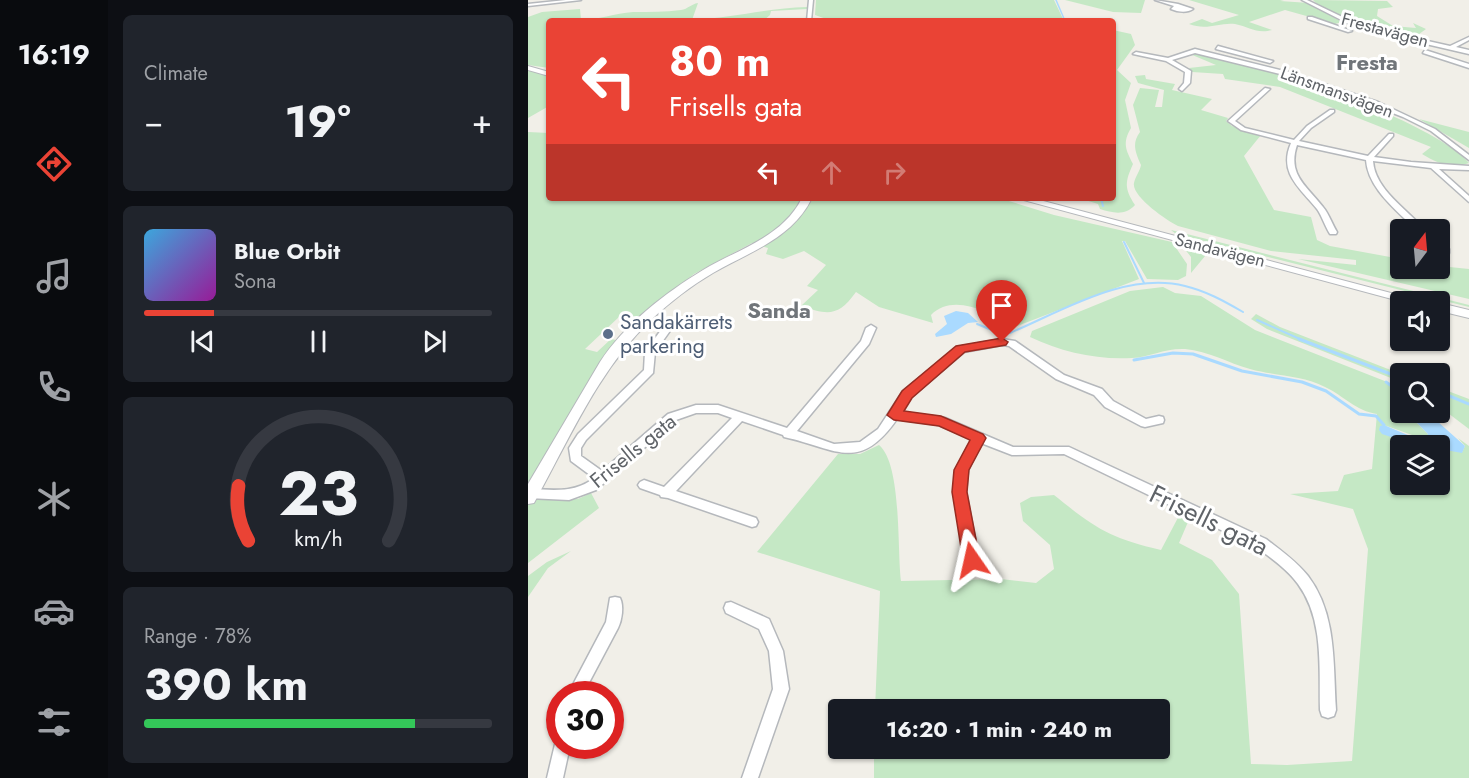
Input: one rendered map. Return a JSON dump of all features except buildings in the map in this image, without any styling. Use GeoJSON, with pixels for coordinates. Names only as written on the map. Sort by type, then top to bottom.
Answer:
{"type":"FeatureCollection","features":[{"type":"Feature","properties":{"kind":"street"},"geometry":{"type":"LineString","coordinates":[[529,0],[535,4]]}},
{"type":"Feature","properties":{"kind":"street"},"geometry":{"type":"LineString","coordinates":[[528,5],[579,0]]}},
{"type":"Feature","properties":{"kind":"street"},"geometry":{"type":"LineString","coordinates":[[809,18],[811,0]]}},
{"type":"Feature","properties":{"kind":"street"},"geometry":{"type":"LineString","coordinates":[[1157,0],[1178,5]]}},
{"type":"Feature","properties":{"kind":"street","name":"Frestavägen"},"geometry":{"type":"LineString","coordinates":[[1304,0],[1346,23],[1469,52]]}},
{"type":"Feature","properties":{"kind":"street"},"geometry":{"type":"LineString","coordinates":[[1310,18],[1357,32]]}},
{"type":"Feature","properties":{"kind":"street"},"geometry":{"type":"LineString","coordinates":[[1334,25],[1346,23]]}},
{"type":"Feature","properties":{"kind":"street"},"geometry":{"type":"LineString","coordinates":[[1451,48],[1467,41]]}},
{"type":"Feature","properties":{"kind":"street"},"geometry":{"type":"LineString","coordinates":[[1218,48],[1239,55]]}},
{"type":"Feature","properties":{"kind":"street","name":"Länsmansvägen"},"geometry":{"type":"LineString","coordinates":[[1168,60],[1195,51],[1272,69],[1363,101],[1435,131],[1469,158]]}},
{"type":"Feature","properties":{"kind":"street"},"geometry":{"type":"LineString","coordinates":[[1425,52],[1469,66]]}},
{"type":"Feature","properties":{"kind":"street"},"geometry":{"type":"LineString","coordinates":[[1230,59],[1246,53],[1270,61]]}},
{"type":"Feature","properties":{"kind":"street"},"geometry":{"type":"LineString","coordinates":[[1136,54],[1168,60],[1188,71],[1187,83],[1182,88]]}},
{"type":"Feature","properties":{"kind":"street"},"geometry":{"type":"LineString","coordinates":[[1456,62],[1469,59]]}},
{"type":"Feature","properties":{"kind":"street"},"geometry":{"type":"LineString","coordinates":[[528,68],[546,73]]}},
{"type":"Feature","properties":{"kind":"street"},"geometry":{"type":"LineString","coordinates":[[1342,86],[1402,107]]}},
{"type":"Feature","properties":{"kind":"street"},"geometry":{"type":"LineString","coordinates":[[1267,89],[1230,121],[1243,129],[1369,159],[1434,168],[1469,168]]}},
{"type":"Feature","properties":{"kind":"street"},"geometry":{"type":"LineString","coordinates":[[1363,101],[1372,96]]}},
{"type":"Feature","properties":{"kind":"street"},"geometry":{"type":"LineString","coordinates":[[1332,111],[1310,125],[1294,142],[1290,153],[1290,168],[1304,190],[1321,209],[1333,232]]}},
{"type":"Feature","properties":{"kind":"street"},"geometry":{"type":"LineString","coordinates":[[1391,135],[1369,159],[1370,173],[1376,183],[1410,219]]}},
{"type":"Feature","properties":{"kind":"street"},"geometry":{"type":"LineString","coordinates":[[1434,168],[1469,200]]}},
{"type":"Feature","properties":{"kind":"street"},"geometry":{"type":"LineString","coordinates":[[530,496],[606,362],[618,347],[657,309],[695,279],[757,245],[788,224],[805,201]]}},
{"type":"Feature","properties":{"kind":"street","name":"Sandavägen"},"geometry":{"type":"LineString","coordinates":[[1032,201],[1390,294]]}},
{"type":"Feature","properties":{"kind":"street"},"geometry":{"type":"LineString","coordinates":[[1450,309],[1469,314]]}},
{"type":"Feature","properties":{"kind":"street"},"geometry":{"type":"LineString","coordinates":[[603,478],[575,458],[575,448],[595,424],[649,371],[650,352],[667,328]]}},
{"type":"Feature","properties":{"kind":"street"},"geometry":{"type":"LineString","coordinates":[[788,434],[866,342],[871,328]]}},
{"type":"Feature","properties":{"kind":"street","name":"Frisells gata"},"geometry":{"type":"LineString","coordinates":[[530,496],[569,495],[592,487],[672,417],[685,411],[708,407],[834,448],[853,450],[870,444],[894,415],[907,394],[961,349],[1002,342],[1012,343],[1060,377],[1098,392],[1109,404],[1145,423],[1159,420]]}},
{"type":"Feature","properties":{"kind":"street","name":"Frisells gata"},"geometry":{"type":"LineString","coordinates":[[894,415],[941,422],[1012,451],[1065,450],[1261,543],[1288,561],[1307,584],[1321,609],[1328,710]]}},
{"type":"Feature","properties":{"kind":"street"},"geometry":{"type":"LineString","coordinates":[[665,494],[740,416]]}},
{"type":"Feature","properties":{"kind":"street"},"geometry":{"type":"LineString","coordinates":[[972,560],[960,492],[962,470],[978,438]]}},
{"type":"Feature","properties":{"kind":"street"},"geometry":{"type":"LineString","coordinates":[[644,485],[752,522]]}},
{"type":"Feature","properties":{"kind":"street"},"geometry":{"type":"LineString","coordinates":[[582,681],[613,623],[615,603]]}},
{"type":"Feature","properties":{"kind":"street"},"geometry":{"type":"LineString","coordinates":[[731,608],[764,624],[776,651],[781,689],[750,778]]}},
{"type":"Feature","properties":{"kind":"street"},"geometry":{"type":"LineString","coordinates":[[555,778],[559,759]]}},
{"type":"Feature","properties":{"kind":"green space"},"geometry":{"type":"Polygon","coordinates":[[[816,0],[1054,0],[1063,18],[824,18],[815,15],[816,0]]]}},
{"type":"Feature","properties":{"kind":"green space"},"geometry":{"type":"Polygon","coordinates":[[[1065,0],[1145,0],[1141,13],[1113,12],[1065,0]]]}},
{"type":"Feature","properties":{"kind":"green space"},"geometry":{"type":"Polygon","coordinates":[[[1189,0],[1284,0],[1280,1],[1309,3],[1342,22],[1335,24],[1285,10],[1249,22],[1272,30],[1267,31],[1257,31],[1235,24],[1196,26],[1189,24],[1202,19],[1212,23],[1239,15],[1189,0]]]}},
{"type":"Feature","properties":{"kind":"green space"},"geometry":{"type":"Polygon","coordinates":[[[1313,0],[1387,1],[1393,7],[1378,9],[1377,16],[1393,26],[1416,28],[1413,23],[1426,29],[1415,37],[1360,26],[1333,15],[1313,0]]]}},
{"type":"Feature","properties":{"kind":"green space"},"geometry":{"type":"Polygon","coordinates":[[[698,3],[693,18],[598,18],[626,13],[681,10],[698,3]]]}},
{"type":"Feature","properties":{"kind":"green space"},"geometry":{"type":"Polygon","coordinates":[[[807,7],[807,9],[771,11],[766,18],[711,18],[764,11],[807,7]]]}},
{"type":"Feature","properties":{"kind":"green space"},"geometry":{"type":"Polygon","coordinates":[[[580,9],[581,18],[546,18],[546,68],[528,65],[528,17],[542,12],[580,9]]]}},
{"type":"Feature","properties":{"kind":"green space"},"geometry":{"type":"Polygon","coordinates":[[[1116,31],[1131,34],[1135,45],[1117,70],[1131,83],[1125,100],[1131,128],[1126,146],[1133,164],[1127,185],[1135,205],[1119,213],[1100,209],[1098,204],[1088,201],[1116,201],[1116,31]]]}},
{"type":"Feature","properties":{"kind":"green space"},"geometry":{"type":"Polygon","coordinates":[[[1195,53],[1255,65],[1340,94],[1420,129],[1450,147],[1469,163],[1451,165],[1433,160],[1422,154],[1431,147],[1280,87],[1225,79],[1223,74],[1192,72],[1189,68],[1216,65],[1190,54],[1195,53]]]}},
{"type":"Feature","properties":{"kind":"green space"},"geometry":{"type":"Polygon","coordinates":[[[528,70],[546,75],[546,108],[528,118],[528,70]]]}},
{"type":"Feature","properties":{"kind":"green space"},"geometry":{"type":"Polygon","coordinates":[[[1145,75],[1146,79],[1175,84],[1172,90],[1212,99],[1201,110],[1228,118],[1226,121],[1232,126],[1261,135],[1244,156],[1274,210],[1311,217],[1317,240],[1330,246],[1390,257],[1390,279],[1450,279],[1450,267],[1469,269],[1469,299],[1450,295],[1450,291],[1435,291],[1298,259],[1356,265],[1356,260],[1271,251],[1178,226],[1166,219],[1144,201],[1138,194],[1134,183],[1141,165],[1135,148],[1140,132],[1133,105],[1140,88],[1159,90],[1155,107],[1162,107],[1164,90],[1138,83],[1135,76],[1145,75]]]}},
{"type":"Feature","properties":{"kind":"green space"},"geometry":{"type":"Polygon","coordinates":[[[1419,119],[1469,132],[1469,148],[1419,119]]]}},
{"type":"Feature","properties":{"kind":"green space"},"geometry":{"type":"Polygon","coordinates":[[[528,132],[546,133],[546,201],[1009,201],[1054,215],[1172,242],[1187,264],[1186,276],[1178,280],[1147,279],[1125,241],[1122,241],[1139,279],[1007,330],[989,324],[985,312],[971,307],[950,305],[943,307],[931,315],[933,323],[879,307],[856,292],[844,306],[832,312],[801,306],[818,290],[807,286],[826,265],[804,251],[783,259],[766,254],[768,248],[752,243],[694,274],[629,327],[624,326],[631,318],[620,316],[585,349],[597,352],[611,339],[616,340],[528,490],[528,132]]]}},
{"type":"Feature","properties":{"kind":"green space"},"geometry":{"type":"Polygon","coordinates":[[[1171,230],[1413,291],[1405,291],[1176,234],[1171,230]]]}},
{"type":"Feature","properties":{"kind":"green space"},"geometry":{"type":"Polygon","coordinates":[[[1180,243],[1210,250],[1191,273],[1191,257],[1180,243]]]}},
{"type":"Feature","properties":{"kind":"green space"},"geometry":{"type":"Polygon","coordinates":[[[1163,287],[1175,293],[1201,296],[1255,330],[1390,383],[1390,423],[1417,423],[1428,434],[1412,435],[1384,425],[1402,435],[1390,435],[1390,495],[1450,495],[1450,450],[1462,452],[1465,446],[1458,438],[1469,446],[1469,778],[874,778],[874,759],[1170,759],[1170,699],[875,699],[880,591],[757,552],[838,454],[860,454],[879,445],[892,470],[895,488],[901,581],[1001,579],[1036,583],[1054,569],[1050,545],[1023,521],[1020,503],[1031,497],[1054,495],[1103,530],[1128,541],[1161,550],[1182,510],[1191,515],[1179,543],[1212,560],[1239,594],[1251,764],[1287,765],[1352,761],[1368,549],[1353,509],[1290,494],[1338,491],[1344,475],[1372,469],[1377,414],[1363,410],[1316,383],[1250,369],[1194,350],[1171,350],[1132,358],[1105,358],[1067,351],[1030,337],[1032,331],[1130,291],[1163,287]]]}},
{"type":"Feature","properties":{"kind":"green space"},"geometry":{"type":"Polygon","coordinates":[[[1450,300],[1469,305],[1469,307],[1450,302],[1450,300]]]}},
{"type":"Feature","properties":{"kind":"green space"},"geometry":{"type":"Polygon","coordinates":[[[1256,314],[1280,327],[1390,370],[1390,378],[1267,329],[1251,319],[1256,314]]]}},
{"type":"Feature","properties":{"kind":"green space"},"geometry":{"type":"Polygon","coordinates":[[[1450,392],[1469,399],[1469,429],[1450,415],[1450,392]]]}},
{"type":"Feature","properties":{"kind":"green space"},"geometry":{"type":"Polygon","coordinates":[[[591,493],[599,508],[528,563],[528,500],[578,499],[591,493]]]}},
{"type":"Feature","properties":{"kind":"green space"},"geometry":{"type":"Polygon","coordinates":[[[571,551],[548,568],[528,597],[528,576],[547,562],[571,551]]]}},
{"type":"Feature","properties":{"kind":"water"},"geometry":{"type":"Polygon","coordinates":[[[956,311],[968,313],[978,322],[968,323],[951,334],[936,337],[935,334],[947,324],[944,316],[956,311]]]}},
{"type":"Feature","properties":{"kind":"water"},"geometry":{"type":"Polygon","coordinates":[[[1417,423],[1439,423],[1465,446],[1462,453],[1450,451],[1450,435],[1428,434],[1417,423]]]}},
{"type":"Feature","properties":{"kind":"water"},"geometry":{"type":"Polygon","coordinates":[[[1384,425],[1408,435],[1390,437],[1382,434],[1379,430],[1380,426],[1384,425]]]}},
{"type":"Feature","properties":{"kind":"waterway"},"geometry":{"type":"LineString","coordinates":[[1056,0],[1064,18]]}},
{"type":"Feature","properties":{"kind":"waterway"},"geometry":{"type":"LineString","coordinates":[[1102,201],[1103,206]]}},
{"type":"Feature","properties":{"kind":"waterway"},"geometry":{"type":"LineString","coordinates":[[1124,242],[1144,283]]}},
{"type":"Feature","properties":{"kind":"waterway"},"geometry":{"type":"LineString","coordinates":[[1010,333],[1095,296],[1117,288],[1140,284],[1163,283],[1193,288],[1243,312]]}},
{"type":"Feature","properties":{"kind":"waterway"},"geometry":{"type":"LineString","coordinates":[[1257,320],[1302,340]]}},
{"type":"Feature","properties":{"kind":"waterway"},"geometry":{"type":"LineString","coordinates":[[977,324],[999,333]]}},
{"type":"Feature","properties":{"kind":"waterway"},"geometry":{"type":"LineString","coordinates":[[1299,339],[1390,374]]}},
{"type":"Feature","properties":{"kind":"waterway"},"geometry":{"type":"LineString","coordinates":[[1134,360],[1173,353],[1193,354],[1242,371],[1302,382],[1326,391],[1359,414],[1376,416],[1384,425]]}},
{"type":"Feature","properties":{"kind":"waterway"},"geometry":{"type":"LineString","coordinates":[[1386,382],[1390,385]]}},
{"type":"Feature","properties":{"kind":"waterway"},"geometry":{"type":"LineString","coordinates":[[1450,396],[1469,404]]}},
{"type":"Feature","properties":{"kind":"place","name":"Sandakärrets parkering"},"geometry":{"type":"Point","coordinates":[608,334]}},
{"type":"Feature","properties":{"kind":"district","name":"Fresta"},"geometry":{"type":"Point","coordinates":[1367,62]}},
{"type":"Feature","properties":{"kind":"district","name":"Sanda"},"geometry":{"type":"Point","coordinates":[779,310]}},
{"type":"Feature","properties":{"kind":"route"},"geometry":{"type":"LineString","coordinates":[[972,560],[960,492],[962,470],[978,438],[941,422],[909,415],[894,415],[898,405],[907,394],[961,349],[1002,342]]}}]}
